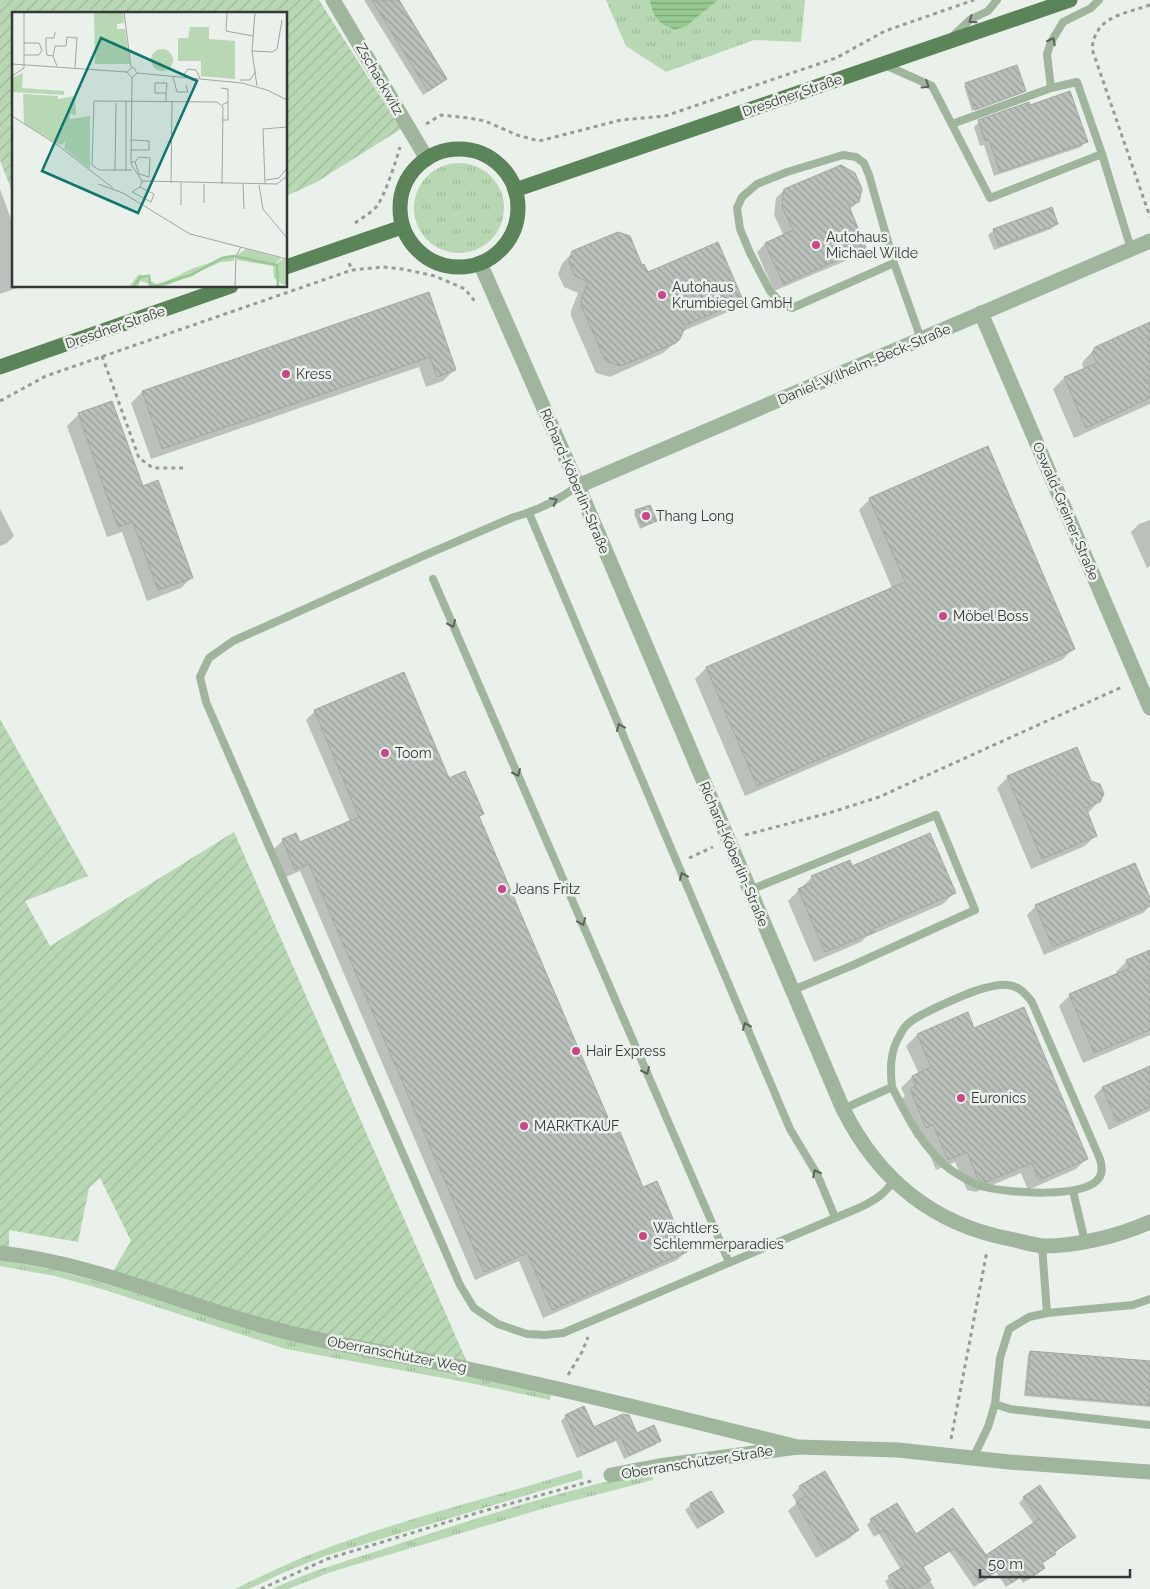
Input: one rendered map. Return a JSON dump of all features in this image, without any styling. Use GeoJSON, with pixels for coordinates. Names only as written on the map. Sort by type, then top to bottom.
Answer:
{"type":"FeatureCollection","features":[{"type":"Feature","properties":{"kind":"main road","name":"Dresdner Straße"},"geometry":{"type":"LineString","coordinates":[[515,190],[1070,0]]}},
{"type":"Feature","properties":{"kind":"main road"},"geometry":{"type":"LineString","coordinates":[[458,150],[475,152],[491,159],[504,170],[515,190],[517,217],[512,232],[504,246],[493,256],[480,263],[461,267],[441,265],[424,257],[411,244],[402,227],[399,209],[402,190],[411,173],[427,159],[441,152],[458,150]]}},
{"type":"Feature","properties":{"kind":"main road"},"geometry":{"type":"LineString","coordinates":[[288,266],[402,227]]}},
{"type":"Feature","properties":{"kind":"main road","name":"Dresdner Straße"},"geometry":{"type":"LineString","coordinates":[[0,367],[225,288]]}},
{"type":"Feature","properties":{"kind":"street","name":"Zschackwitz"},"geometry":{"type":"LineString","coordinates":[[334,0],[427,159]]}},
{"type":"Feature","properties":{"kind":"street","name":"Daniel-Wilhelm-Beck-Straße"},"geometry":{"type":"LineString","coordinates":[[578,486],[1150,241]]}},
{"type":"Feature","properties":{"kind":"street","name":"Richard-Köberlin-Straße"},"geometry":{"type":"LineString","coordinates":[[480,263],[578,486],[843,1109],[855,1133],[871,1156],[894,1181],[916,1200],[964,1227],[990,1236],[1042,1246],[1085,1242],[1137,1228],[1150,1222]]}},
{"type":"Feature","properties":{"kind":"street","name":"Oswald-Greiner-Straße"},"geometry":{"type":"LineString","coordinates":[[981,313],[1150,708]]}},
{"type":"Feature","properties":{"kind":"street","name":"Oberranschützer Weg"},"geometry":{"type":"LineString","coordinates":[[0,1253],[58,1263],[112,1278],[240,1320],[289,1332],[560,1389],[797,1447]]}},
{"type":"Feature","properties":{"kind":"street","name":"Oberranschützer Straße"},"geometry":{"type":"LineString","coordinates":[[611,1475],[658,1466],[797,1447],[898,1450],[949,1456],[1150,1472]]}},
{"type":"Feature","properties":{"kind":"lane"},"geometry":{"type":"LineString","coordinates":[[948,42],[971,19],[988,11],[997,0]]}},
{"type":"Feature","properties":{"kind":"lane"},"geometry":{"type":"LineString","coordinates":[[1052,88],[1047,54],[1050,42],[1063,22],[1091,8],[1099,0]]}},
{"type":"Feature","properties":{"kind":"lane"},"geometry":{"type":"LineString","coordinates":[[884,64],[932,86],[990,198],[1102,154]]}},
{"type":"Feature","properties":{"kind":"lane"},"geometry":{"type":"LineString","coordinates":[[952,124],[1052,88],[1076,82],[1102,154],[1131,249]]}},
{"type":"Feature","properties":{"kind":"lane"},"geometry":{"type":"LineString","coordinates":[[894,263],[792,308],[783,305],[770,291],[750,253],[740,229],[737,208],[742,196],[758,184],[788,172],[843,155],[856,157],[864,163],[870,175],[894,263],[921,339]]}},
{"type":"Feature","properties":{"kind":"lane"},"geometry":{"type":"LineString","coordinates":[[578,486],[564,496],[529,513],[514,517],[423,556],[233,641],[209,658],[200,677],[206,702],[460,1285],[474,1308],[498,1324],[527,1334],[563,1333],[878,1198],[888,1190],[894,1181]]}},
{"type":"Feature","properties":{"kind":"lane"},"geometry":{"type":"LineString","coordinates":[[529,513],[790,1129],[817,1174],[835,1217]]}},
{"type":"Feature","properties":{"kind":"lane"},"geometry":{"type":"LineString","coordinates":[[433,579],[730,1262]]}},
{"type":"Feature","properties":{"kind":"lane"},"geometry":{"type":"LineString","coordinates":[[750,890],[936,814],[975,910],[793,990]]}},
{"type":"Feature","properties":{"kind":"lane"},"geometry":{"type":"LineString","coordinates":[[1008,985],[1018,988],[1027,994],[1032,1002],[1100,1159],[1102,1169],[1099,1178],[1092,1184],[1074,1191],[1040,1193],[982,1187],[951,1170],[935,1155],[917,1133],[892,1087],[891,1059],[894,1046],[908,1023],[984,988],[1008,985]]}},
{"type":"Feature","properties":{"kind":"lane"},"geometry":{"type":"LineString","coordinates":[[843,1109],[892,1087]]}},
{"type":"Feature","properties":{"kind":"lane"},"geometry":{"type":"LineString","coordinates":[[1074,1191],[1085,1242]]}},
{"type":"Feature","properties":{"kind":"lane"},"geometry":{"type":"LineString","coordinates":[[1042,1246],[1047,1313]]}},
{"type":"Feature","properties":{"kind":"lane"},"geometry":{"type":"LineString","coordinates":[[973,1458],[988,1427],[995,1404],[1000,1358],[1009,1329],[1029,1317],[1047,1313],[1133,1305],[1150,1299]]}},
{"type":"Feature","properties":{"kind":"lane"},"geometry":{"type":"LineString","coordinates":[[995,1404],[1010,1409],[1150,1425]]}},
{"type":"Feature","properties":{"kind":"path"},"geometry":{"type":"LineString","coordinates":[[353,224],[378,206],[402,141],[411,132],[441,115],[485,121],[517,135],[540,141],[621,120],[665,116],[836,58],[885,31],[974,0]]}},
{"type":"Feature","properties":{"kind":"path"},"geometry":{"type":"LineString","coordinates":[[1150,5],[1106,21],[1096,30],[1092,49],[1150,217]]}},
{"type":"Feature","properties":{"kind":"path"},"geometry":{"type":"LineString","coordinates":[[0,400],[46,376],[352,270],[383,266],[435,276],[465,289],[483,311]]}},
{"type":"Feature","properties":{"kind":"path"},"geometry":{"type":"LineString","coordinates":[[102,356],[139,458],[153,468],[183,468]]}},
{"type":"Feature","properties":{"kind":"path"},"geometry":{"type":"LineString","coordinates":[[677,864],[728,841],[879,797],[1138,680]]}},
{"type":"Feature","properties":{"kind":"path"},"geometry":{"type":"LineString","coordinates":[[949,1456],[990,1236]]}},
{"type":"Feature","properties":{"kind":"path"},"geometry":{"type":"LineString","coordinates":[[560,1389],[582,1352],[595,1320]]}},
{"type":"Feature","properties":{"kind":"path","name":"Oberranschützer Straße"},"geometry":{"type":"LineString","coordinates":[[261,1589],[327,1560],[611,1475]]}},
{"type":"Feature","properties":{"kind":"green space"},"geometry":{"type":"Polygon","coordinates":[[[0,0],[319,0],[401,129],[315,183],[288,195],[288,12],[12,12],[12,192],[0,160],[0,0]]]}},
{"type":"Feature","properties":{"kind":"green space"},"geometry":{"type":"Polygon","coordinates":[[[606,0],[805,0],[801,42],[754,40],[666,72],[626,46],[606,0]]]}},
{"type":"Feature","properties":{"kind":"green space"},"geometry":{"type":"Polygon","coordinates":[[[459,163],[476,166],[491,176],[501,191],[504,208],[501,225],[491,240],[476,250],[459,253],[442,250],[427,240],[417,225],[414,208],[417,191],[427,176],[442,166],[459,163]]]}},
{"type":"Feature","properties":{"kind":"green space"},"geometry":{"type":"Polygon","coordinates":[[[0,719],[88,876],[25,901],[50,946],[234,832],[467,1362],[290,1328],[113,1271],[131,1241],[100,1178],[89,1188],[78,1242],[9,1230],[9,1248],[0,1247],[0,719]]]}},
{"type":"Feature","properties":{"kind":"green space"},"geometry":{"type":"Polygon","coordinates":[[[0,1259],[58,1271],[107,1284],[241,1326],[551,1392],[550,1400],[465,1382],[286,1349],[105,1290],[55,1276],[0,1266],[0,1259]]]}},
{"type":"Feature","properties":{"kind":"green space"},"geometry":{"type":"Polygon","coordinates":[[[581,1470],[583,1478],[325,1556],[249,1589],[235,1589],[278,1568],[353,1538],[581,1470]]]}},
{"type":"Feature","properties":{"kind":"green space"},"geometry":{"type":"Polygon","coordinates":[[[651,1472],[653,1480],[545,1508],[331,1572],[288,1589],[272,1589],[320,1570],[494,1513],[588,1486],[651,1472]]]}},
{"type":"Feature","properties":{"kind":"shaded area"},"geometry":{"type":"Polygon","coordinates":[[[650,0],[718,0],[686,26],[675,30],[657,19],[650,0]]]}},
{"type":"Feature","properties":{"kind":"building"},"geometry":{"type":"Polygon","coordinates":[[[372,0],[399,0],[447,79],[428,91],[372,0]]]}},
{"type":"Feature","properties":{"kind":"building"},"geometry":{"type":"Polygon","coordinates":[[[1017,65],[1026,91],[975,110],[965,83],[1017,65]]]}},
{"type":"Feature","properties":{"kind":"building"},"geometry":{"type":"Polygon","coordinates":[[[1070,91],[1088,142],[1000,172],[989,140],[985,141],[978,120],[1029,102],[1030,105],[1070,91]]]}},
{"type":"Feature","properties":{"kind":"building"},"geometry":{"type":"Polygon","coordinates":[[[841,165],[855,173],[862,189],[859,202],[849,206],[866,248],[783,284],[765,243],[793,230],[782,206],[784,189],[841,165]]]}},
{"type":"Feature","properties":{"kind":"building"},"geometry":{"type":"Polygon","coordinates":[[[1052,207],[1058,224],[999,246],[993,229],[1052,207]]]}},
{"type":"Feature","properties":{"kind":"building","name":"Autohaus Krumbiegel GmbH"},"geometry":{"type":"Polygon","coordinates":[[[618,232],[630,236],[642,265],[644,264],[648,272],[718,242],[743,300],[686,325],[680,339],[676,343],[621,366],[608,362],[605,360],[581,305],[581,299],[588,282],[575,276],[569,262],[572,251],[618,232]]]}},
{"type":"Feature","properties":{"kind":"building","name":"Kress"},"geometry":{"type":"Polygon","coordinates":[[[429,292],[456,370],[437,377],[430,357],[162,449],[142,391],[429,292]]]}},
{"type":"Feature","properties":{"kind":"building"},"geometry":{"type":"Polygon","coordinates":[[[1150,322],[1150,398],[1086,428],[1064,377],[1097,363],[1092,353],[1095,347],[1150,322]]]}},
{"type":"Feature","properties":{"kind":"building"},"geometry":{"type":"Polygon","coordinates":[[[112,401],[143,486],[158,480],[193,578],[158,590],[133,522],[118,527],[78,413],[112,401]]]}},
{"type":"Feature","properties":{"kind":"building","name":"Möbel Boss"},"geometry":{"type":"Polygon","coordinates":[[[988,446],[1075,649],[757,786],[706,667],[905,582],[869,498],[988,446]]]}},
{"type":"Feature","properties":{"kind":"building","name":"Thang Long"},"geometry":{"type":"Polygon","coordinates":[[[650,505],[657,521],[642,527],[635,510],[650,505]]]}},
{"type":"Feature","properties":{"kind":"building"},"geometry":{"type":"Polygon","coordinates":[[[404,672],[449,778],[465,771],[484,814],[479,816],[615,1134],[620,1132],[643,1187],[657,1181],[687,1252],[552,1310],[527,1253],[484,1272],[309,864],[295,870],[282,839],[296,833],[300,842],[359,817],[314,710],[404,672]]]}},
{"type":"Feature","properties":{"kind":"building"},"geometry":{"type":"Polygon","coordinates":[[[1077,747],[1091,781],[1100,784],[1104,794],[1100,802],[1086,808],[1097,836],[1042,859],[1007,776],[1077,747]]]}},
{"type":"Feature","properties":{"kind":"building"},"geometry":{"type":"Polygon","coordinates":[[[930,833],[956,893],[873,929],[874,932],[825,952],[798,889],[814,882],[811,876],[850,860],[852,866],[930,833]]]}},
{"type":"Feature","properties":{"kind":"building"},"geometry":{"type":"Polygon","coordinates":[[[1135,863],[1150,898],[1150,906],[1053,947],[1035,905],[1135,863]]]}},
{"type":"Feature","properties":{"kind":"building"},"geometry":{"type":"Polygon","coordinates":[[[1150,950],[1150,1030],[1094,1053],[1069,994],[1130,968],[1126,960],[1150,950]]]}},
{"type":"Feature","properties":{"kind":"building"},"geometry":{"type":"Polygon","coordinates":[[[1024,1007],[1088,1159],[1039,1180],[1032,1163],[986,1182],[978,1179],[967,1152],[948,1160],[933,1125],[926,1128],[910,1089],[916,1086],[912,1076],[931,1067],[917,1034],[968,1012],[974,1028],[1024,1007]]]}},
{"type":"Feature","properties":{"kind":"building"},"geometry":{"type":"Polygon","coordinates":[[[1150,1066],[1150,1107],[1117,1122],[1102,1087],[1150,1066]]]}},
{"type":"Feature","properties":{"kind":"building"},"geometry":{"type":"Polygon","coordinates":[[[1030,1351],[1150,1361],[1150,1405],[1026,1394],[1030,1351]]]}},
{"type":"Feature","properties":{"kind":"building"},"geometry":{"type":"Polygon","coordinates":[[[584,1406],[594,1427],[623,1414],[629,1415],[637,1433],[654,1425],[661,1441],[629,1455],[621,1437],[583,1454],[565,1415],[584,1406]]]}},
{"type":"Feature","properties":{"kind":"building"},"geometry":{"type":"Polygon","coordinates":[[[825,1471],[859,1530],[824,1551],[796,1502],[806,1496],[799,1486],[825,1471]]]}},
{"type":"Feature","properties":{"kind":"building"},"geometry":{"type":"Polygon","coordinates":[[[1040,1485],[1076,1537],[1042,1563],[1045,1568],[1029,1579],[1025,1573],[1012,1583],[1001,1568],[980,1583],[955,1548],[923,1567],[931,1580],[916,1589],[896,1589],[888,1576],[906,1565],[884,1530],[879,1533],[870,1519],[897,1503],[916,1534],[953,1508],[986,1555],[1039,1519],[1023,1497],[1040,1485]]]}},
{"type":"Feature","properties":{"kind":"building"},"geometry":{"type":"Polygon","coordinates":[[[711,1491],[724,1512],[702,1525],[690,1504],[711,1491]]]}},
{"type":"Feature","properties":{"kind":"place","name":"Autohaus Michael Wilde"},"geometry":{"type":"Point","coordinates":[816,245]}},
{"type":"Feature","properties":{"kind":"place","name":"Autohaus Krumbiegel GmbH"},"geometry":{"type":"Point","coordinates":[662,295]}},
{"type":"Feature","properties":{"kind":"place","name":"Kress"},"geometry":{"type":"Point","coordinates":[286,374]}},
{"type":"Feature","properties":{"kind":"place","name":"Thang Long"},"geometry":{"type":"Point","coordinates":[646,516]}},
{"type":"Feature","properties":{"kind":"place","name":"Möbel Boss"},"geometry":{"type":"Point","coordinates":[943,616]}},
{"type":"Feature","properties":{"kind":"place","name":"Toom"},"geometry":{"type":"Point","coordinates":[385,753]}},
{"type":"Feature","properties":{"kind":"place","name":"Jeans Fritz"},"geometry":{"type":"Point","coordinates":[502,889]}},
{"type":"Feature","properties":{"kind":"place","name":"Hair Express"},"geometry":{"type":"Point","coordinates":[576,1051]}},
{"type":"Feature","properties":{"kind":"place","name":"Euronics"},"geometry":{"type":"Point","coordinates":[961,1098]}},
{"type":"Feature","properties":{"kind":"place","name":"MARKTKAUF"},"geometry":{"type":"Point","coordinates":[524,1126]}},
{"type":"Feature","properties":{"kind":"place","name":"Wächtlers Schlemmerparadies"},"geometry":{"type":"Point","coordinates":[643,1236]}}]}
